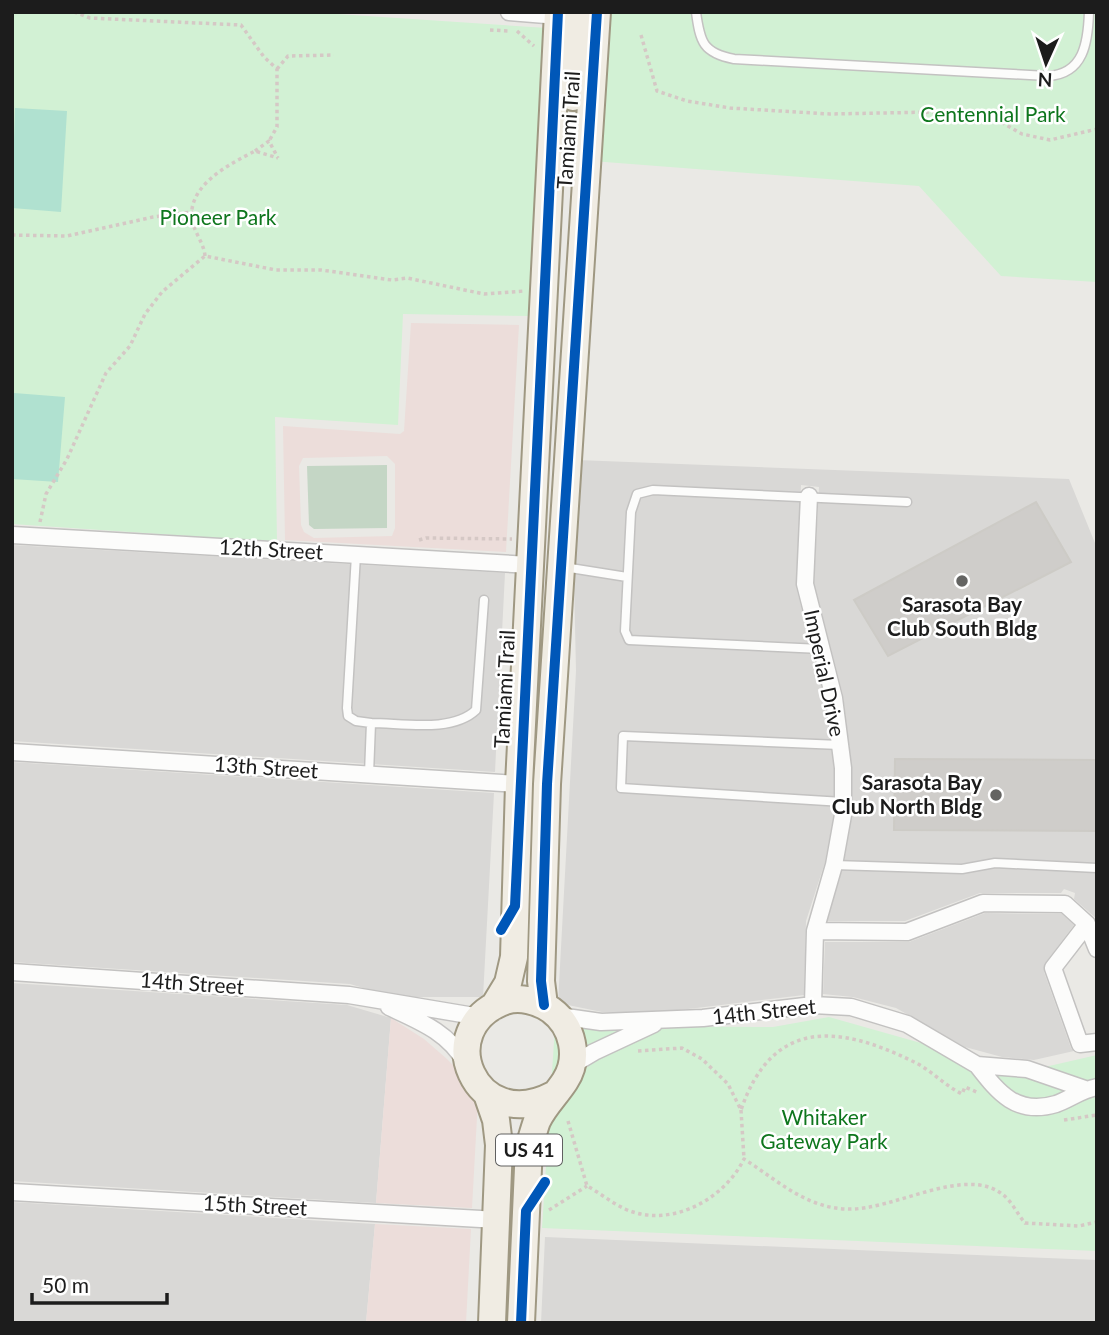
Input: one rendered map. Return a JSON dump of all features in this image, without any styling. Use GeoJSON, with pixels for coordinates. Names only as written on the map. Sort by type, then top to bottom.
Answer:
{"type":"FeatureCollection","features":[{"type":"Feature","properties":{"kind":"main road","name":"Tamiami Trail"},"geometry":{"type":"LineString","coordinates":[[572,1065],[573,1048],[569,1030],[552,1011],[541,981],[547,784],[597,12]]}},
{"type":"Feature","properties":{"kind":"main road"},"geometry":{"type":"LineString","coordinates":[[558,14],[572,19],[577,28],[564,238],[577,293]]}},
{"type":"Feature","properties":{"kind":"main road","name":"Tamiami Trail"},"geometry":{"type":"LineString","coordinates":[[468,1066],[466,1048],[471,1031],[508,983],[514,957],[519,784],[558,14]]}},
{"type":"Feature","properties":{"kind":"main road"},"geometry":{"type":"LineString","coordinates":[[487,1011],[510,1000],[527,999],[552,1011]]}},
{"type":"Feature","properties":{"kind":"main road","name":"US 41"},"geometry":{"type":"LineString","coordinates":[[521,1323],[529,1146],[537,1121],[553,1095],[565,1082],[572,1065]]}},
{"type":"Feature","properties":{"kind":"main road","name":"US 41"},"geometry":{"type":"LineString","coordinates":[[468,1066],[475,1082],[486,1094],[496,1121],[499,1145],[492,1323]]}},
{"type":"Feature","properties":{"kind":"main road"},"geometry":{"type":"LineString","coordinates":[[486,1094],[502,1103],[519,1106],[537,1103],[553,1095]]}},
{"type":"Feature","properties":{"kind":"main road"},"geometry":{"type":"LineString","coordinates":[[498,1220],[503,1224],[508,1239],[504,1311],[507,1323]]}},
{"type":"Feature","properties":{"kind":"street"},"geometry":{"type":"LineString","coordinates":[[509,12],[558,14]]}},
{"type":"Feature","properties":{"kind":"street","name":"Imperial Drive"},"geometry":{"type":"LineString","coordinates":[[809,496],[805,584],[834,698],[843,802],[834,865],[815,931],[813,1004]]}},
{"type":"Feature","properties":{"kind":"street","name":"12th Street"},"geometry":{"type":"LineString","coordinates":[[12,535],[530,565]]}},
{"type":"Feature","properties":{"kind":"street","name":"13th Street"},"geometry":{"type":"LineString","coordinates":[[12,752],[519,784]]}},
{"type":"Feature","properties":{"kind":"street"},"geometry":{"type":"LineString","coordinates":[[815,931],[907,932],[983,903],[1065,904],[1087,924],[1097,949]]}},
{"type":"Feature","properties":{"kind":"street"},"geometry":{"type":"LineString","coordinates":[[1087,924],[1053,968],[1080,1044],[1097,1042]]}},
{"type":"Feature","properties":{"kind":"street","name":"14th Street"},"geometry":{"type":"LineString","coordinates":[[12,972],[371,999],[487,1011]]}},
{"type":"Feature","properties":{"kind":"street","name":"14th Street"},"geometry":{"type":"LineString","coordinates":[[371,999],[433,1028],[457,1046],[468,1066]]}},
{"type":"Feature","properties":{"kind":"street","name":"14th Street"},"geometry":{"type":"LineString","coordinates":[[552,1011],[601,1022],[663,1020],[813,1004],[851,1007],[893,1018],[977,1065],[1000,1094],[1012,1102],[1052,1105],[1091,1088]]}},
{"type":"Feature","properties":{"kind":"street","name":"14th Street"},"geometry":{"type":"LineString","coordinates":[[572,1065],[663,1020]]}},
{"type":"Feature","properties":{"kind":"street","name":"14th Street"},"geometry":{"type":"LineString","coordinates":[[977,1065],[1027,1069],[1091,1088]]}},
{"type":"Feature","properties":{"kind":"street","name":"15th Street"},"geometry":{"type":"LineString","coordinates":[[12,1192],[498,1220]]}},
{"type":"Feature","properties":{"kind":"lane"},"geometry":{"type":"LineString","coordinates":[[696,12],[698,33],[705,47],[717,56],[1048,76],[1065,73],[1077,63],[1083,53],[1089,12]]}},
{"type":"Feature","properties":{"kind":"lane"},"geometry":{"type":"LineString","coordinates":[[821,649],[629,640],[625,631],[627,577],[631,512],[637,494],[653,490],[906,502]]}},
{"type":"Feature","properties":{"kind":"lane"},"geometry":{"type":"LineString","coordinates":[[356,555],[347,708],[348,716],[356,721],[444,723],[461,720],[476,710],[484,600]]}},
{"type":"Feature","properties":{"kind":"lane"},"geometry":{"type":"LineString","coordinates":[[561,566],[627,577]]}},
{"type":"Feature","properties":{"kind":"lane"},"geometry":{"type":"LineString","coordinates":[[369,775],[371,723]]}},
{"type":"Feature","properties":{"kind":"lane"},"geometry":{"type":"LineString","coordinates":[[840,745],[623,736],[621,788],[843,802]]}},
{"type":"Feature","properties":{"kind":"lane"},"geometry":{"type":"LineString","coordinates":[[834,865],[962,869],[995,863],[1097,868]]}},
{"type":"Feature","properties":{"kind":"path"},"geometry":{"type":"LineString","coordinates":[[74,12],[90,18],[241,25],[264,57],[277,69]]}},
{"type":"Feature","properties":{"kind":"path"},"geometry":{"type":"LineString","coordinates":[[490,30],[518,31],[540,54]]}},
{"type":"Feature","properties":{"kind":"path"},"geometry":{"type":"LineString","coordinates":[[640,35],[657,90],[687,101],[730,108],[830,114],[934,112],[1001,122],[1022,134],[1050,140],[1097,129]]}},
{"type":"Feature","properties":{"kind":"path"},"geometry":{"type":"LineString","coordinates":[[205,256],[192,220],[193,212],[206,182],[269,141],[276,127],[277,69],[288,56],[334,55]]}},
{"type":"Feature","properties":{"kind":"path"},"geometry":{"type":"LineString","coordinates":[[255,151],[278,158],[269,141]]}},
{"type":"Feature","properties":{"kind":"path"},"geometry":{"type":"LineString","coordinates":[[12,235],[66,236],[153,217],[193,212]]}},
{"type":"Feature","properties":{"kind":"path"},"geometry":{"type":"LineString","coordinates":[[205,256],[276,270],[321,270],[392,280],[407,278],[484,294],[529,292]]}},
{"type":"Feature","properties":{"kind":"path"},"geometry":{"type":"LineString","coordinates":[[53,524],[39,524],[46,494],[68,459],[106,373],[130,346],[145,314],[162,292],[205,256]]}},
{"type":"Feature","properties":{"kind":"path"},"geometry":{"type":"LineString","coordinates":[[416,541],[426,538],[514,538]]}},
{"type":"Feature","properties":{"kind":"path"},"geometry":{"type":"LineString","coordinates":[[741,1110],[753,1079],[770,1056],[788,1045],[819,1036],[856,1039],[894,1053],[914,1062],[962,1094],[965,1087],[988,1101]]}},
{"type":"Feature","properties":{"kind":"path"},"geometry":{"type":"LineString","coordinates":[[568,1121],[587,1186],[626,1209],[660,1217],[682,1211],[722,1190],[744,1159],[741,1110],[728,1084],[702,1059],[682,1048],[633,1051]]}},
{"type":"Feature","properties":{"kind":"path"},"geometry":{"type":"LineString","coordinates":[[1055,1120],[1097,1115]]}},
{"type":"Feature","properties":{"kind":"path"},"geometry":{"type":"LineString","coordinates":[[744,1159],[792,1194],[822,1206],[849,1210],[904,1200],[970,1182],[1002,1194],[1025,1223],[1079,1226],[1097,1222]]}},
{"type":"Feature","properties":{"kind":"path"},"geometry":{"type":"LineString","coordinates":[[549,1210],[587,1186]]}},
{"type":"Feature","properties":{"kind":"shaded area"},"geometry":{"type":"Polygon","coordinates":[[[411,323],[519,325],[506,552],[285,540],[283,426],[400,434],[404,431],[411,323]],[[387,456],[303,458],[299,466],[301,525],[304,532],[314,538],[392,536],[395,528],[395,464],[387,456]]]}},
{"type":"Feature","properties":{"kind":"shaded area"},"geometry":{"type":"Polygon","coordinates":[[[577,460],[1069,479],[1097,548],[1097,919],[1074,899],[1075,893],[1064,889],[1061,893],[980,893],[905,921],[827,921],[843,867],[852,816],[852,768],[843,695],[814,583],[819,487],[801,485],[796,587],[825,700],[834,769],[834,814],[825,862],[806,921],[804,995],[647,1014],[602,1012],[558,1003],[576,671],[573,536],[577,460]]]}},
{"type":"Feature","properties":{"kind":"shaded area"},"geometry":{"type":"Polygon","coordinates":[[[12,545],[505,573],[495,772],[12,741],[12,545]]]}},
{"type":"Feature","properties":{"kind":"shaded area"},"geometry":{"type":"Polygon","coordinates":[[[12,762],[494,793],[483,997],[394,997],[350,984],[12,962],[12,762]]]}},
{"type":"Feature","properties":{"kind":"shaded area"},"geometry":{"type":"Polygon","coordinates":[[[985,913],[1062,914],[1074,925],[1046,962],[1044,972],[1074,1051],[1034,1060],[1002,1057],[965,1047],[896,1008],[853,997],[823,994],[825,942],[909,942],[985,913]]]}},
{"type":"Feature","properties":{"kind":"shaded area"},"geometry":{"type":"Polygon","coordinates":[[[12,983],[347,1005],[391,1018],[376,1203],[12,1181],[12,983]]]}},
{"type":"Feature","properties":{"kind":"shaded area"},"geometry":{"type":"Polygon","coordinates":[[[391,1018],[424,1039],[447,1059],[460,1072],[478,1099],[472,1208],[376,1203],[391,1018]]]}},
{"type":"Feature","properties":{"kind":"shaded area"},"geometry":{"type":"Polygon","coordinates":[[[12,1202],[375,1224],[366,1323],[12,1323],[12,1202]]]}},
{"type":"Feature","properties":{"kind":"shaded area"},"geometry":{"type":"Polygon","coordinates":[[[375,1224],[471,1229],[466,1323],[366,1323],[375,1224]]]}},
{"type":"Feature","properties":{"kind":"shaded area"},"geometry":{"type":"Polygon","coordinates":[[[545,1237],[1097,1260],[1097,1323],[541,1323],[545,1237]]]}},
{"type":"Feature","properties":{"kind":"green space","name":"Pioneer Park"},"geometry":{"type":"Polygon","coordinates":[[[12,12],[307,12],[547,28],[532,316],[403,314],[398,425],[275,417],[277,542],[12,524],[12,12]]]}},
{"type":"Feature","properties":{"kind":"green space","name":"Centennial Park"},"geometry":{"type":"Polygon","coordinates":[[[603,12],[1097,12],[1097,282],[1001,276],[919,186],[592,161],[603,12]]]}},
{"type":"Feature","properties":{"kind":"green space"},"geometry":{"type":"Polygon","coordinates":[[[15,108],[67,111],[61,212],[12,208],[15,108]]]}},
{"type":"Feature","properties":{"kind":"green space"},"geometry":{"type":"Polygon","coordinates":[[[14,393],[65,397],[58,482],[12,479],[14,393]]]}},
{"type":"Feature","properties":{"kind":"green space"},"geometry":{"type":"Polygon","coordinates":[[[387,465],[387,528],[314,529],[309,525],[307,466],[387,465]]]}},
{"type":"Feature","properties":{"kind":"green space","name":"Whitaker Gateway Park"},"geometry":{"type":"Polygon","coordinates":[[[829,1017],[1023,1072],[1097,1055],[1097,1251],[542,1228],[555,1026],[773,1027],[829,1017]]]}},
{"type":"Feature","properties":{"kind":"building","name":"Sarasota Bay Club South Bldg"},"geometry":{"type":"Polygon","coordinates":[[[1036,502],[1071,562],[888,656],[854,600],[1036,502]]]}},
{"type":"Feature","properties":{"kind":"building","name":"Sarasota Bay Club North Bldg"},"geometry":{"type":"Polygon","coordinates":[[[895,759],[1097,760],[1097,831],[894,830],[895,759]]]}},
{"type":"Feature","properties":{"kind":"cycle path"},"geometry":{"type":"LineString","coordinates":[[501,930],[515,906],[558,12]]}},
{"type":"Feature","properties":{"kind":"cycle path"},"geometry":{"type":"LineString","coordinates":[[544,1005],[541,981],[547,784],[597,12]]}},
{"type":"Feature","properties":{"kind":"cycle path"},"geometry":{"type":"LineString","coordinates":[[521,1323],[526,1211],[545,1182]]}},
{"type":"Feature","properties":{"kind":"place","name":"Sarasota Bay Club South Bldg"},"geometry":{"type":"Point","coordinates":[962,581]}},
{"type":"Feature","properties":{"kind":"place","name":"Sarasota Bay Club North Bldg"},"geometry":{"type":"Point","coordinates":[996,795]}}]}
